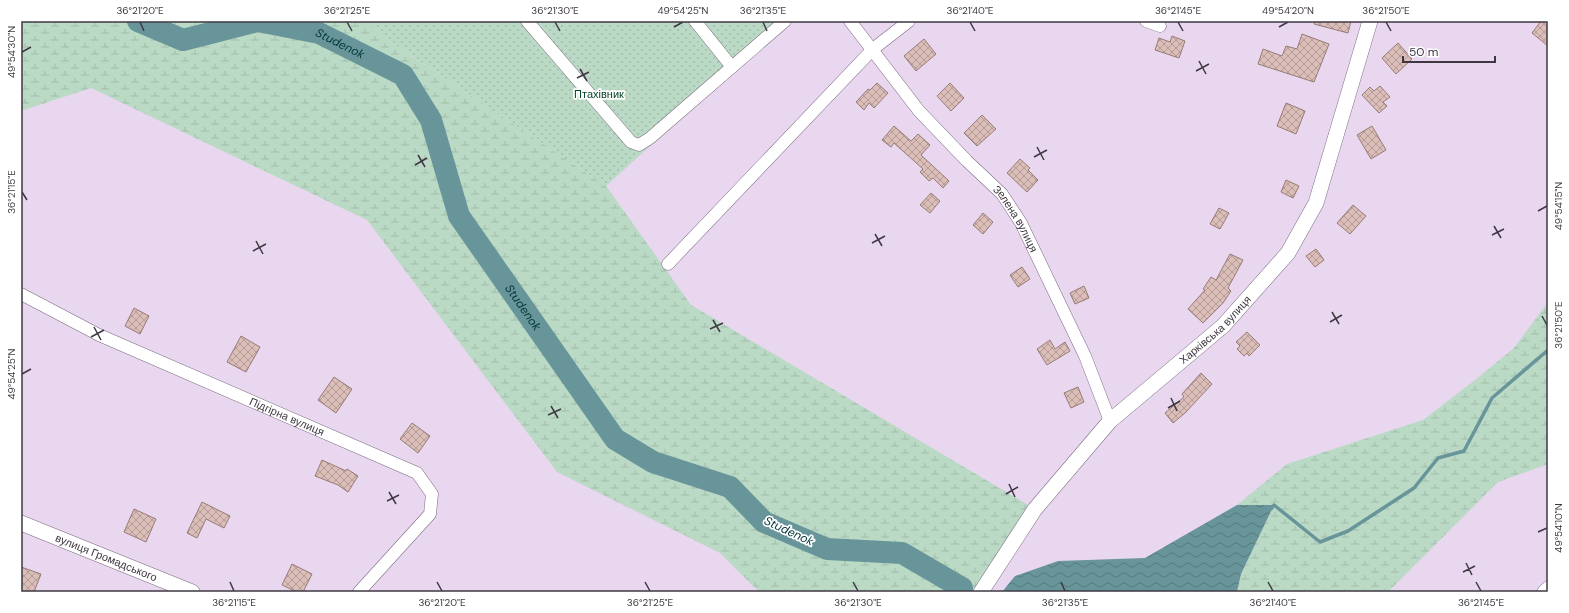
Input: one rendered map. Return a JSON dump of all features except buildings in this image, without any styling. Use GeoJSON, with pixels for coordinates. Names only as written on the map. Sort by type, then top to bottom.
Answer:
{"type":"FeatureCollection","features":[{"type":"Feature","properties":{"kind":"street"},"geometry":{"type":"LineString","coordinates":[[527,21],[631,142],[639,145],[650,138],[786,21]]}},
{"type":"Feature","properties":{"kind":"street"},"geometry":{"type":"LineString","coordinates":[[695,21],[732,67]]}},
{"type":"Feature","properties":{"kind":"street","name":"Зелена вулиця"},"geometry":{"type":"LineString","coordinates":[[850,21],[873,49],[919,111],[967,161],[1002,194],[1021,223],[1085,356],[1110,421]]}},
{"type":"Feature","properties":{"kind":"street"},"geometry":{"type":"LineString","coordinates":[[668,264],[873,49],[909,21]]}},
{"type":"Feature","properties":{"kind":"street"},"geometry":{"type":"LineString","coordinates":[[1146,21],[1160,26]]}},
{"type":"Feature","properties":{"kind":"street","name":"Харківська вулиця"},"geometry":{"type":"LineString","coordinates":[[981,592],[1035,509],[1110,421],[1223,326],[1288,254],[1316,203],[1370,21]]}},
{"type":"Feature","properties":{"kind":"street","name":"Підгірна вулиця"},"geometry":{"type":"LineString","coordinates":[[21,294],[99,335],[417,473],[432,494],[430,514],[359,592]]}},
{"type":"Feature","properties":{"kind":"street","name":"вулиця Громадського"},"geometry":{"type":"LineString","coordinates":[[21,523],[192,592]]}},
{"type":"Feature","properties":{"kind":"street"},"geometry":{"type":"LineString","coordinates":[[1543,592],[1548,587]]}},
{"type":"Feature","properties":{"kind":"green space"},"geometry":{"type":"Polygon","coordinates":[[[21,21],[368,21],[381,35],[606,186],[691,305],[1035,509],[981,592],[759,592],[720,553],[557,472],[367,220],[91,88],[21,111],[21,21]]]}},
{"type":"Feature","properties":{"kind":"green space","name":"Птахівник"},"geometry":{"type":"Polygon","coordinates":[[[368,21],[787,21],[606,186],[381,35],[368,21]]]}},
{"type":"Feature","properties":{"kind":"green space"},"geometry":{"type":"Polygon","coordinates":[[[1548,302],[1548,464],[1498,482],[1388,592],[1237,592],[1241,574],[1274,505],[1237,505],[1287,464],[1423,420],[1514,348],[1548,302]]]}},
{"type":"Feature","properties":{"kind":"water"},"geometry":{"type":"Polygon","coordinates":[[[1237,505],[1274,505],[1241,574],[1237,592],[1002,592],[1015,576],[1058,561],[1145,558],[1237,505]]]}},
{"type":"Feature","properties":{"kind":"waterway","name":"Studenok"},"geometry":{"type":"LineString","coordinates":[[138,21],[183,40],[258,21],[319,33],[403,75],[431,120],[459,216],[615,439],[653,462],[730,487],[764,522],[827,549],[902,553],[962,588]]}},
{"type":"Feature","properties":{"kind":"waterway"},"geometry":{"type":"LineString","coordinates":[[1271,509],[1274,505],[1320,542],[1348,531],[1414,488],[1438,458],[1464,451],[1492,398],[1548,350]]}}]}
